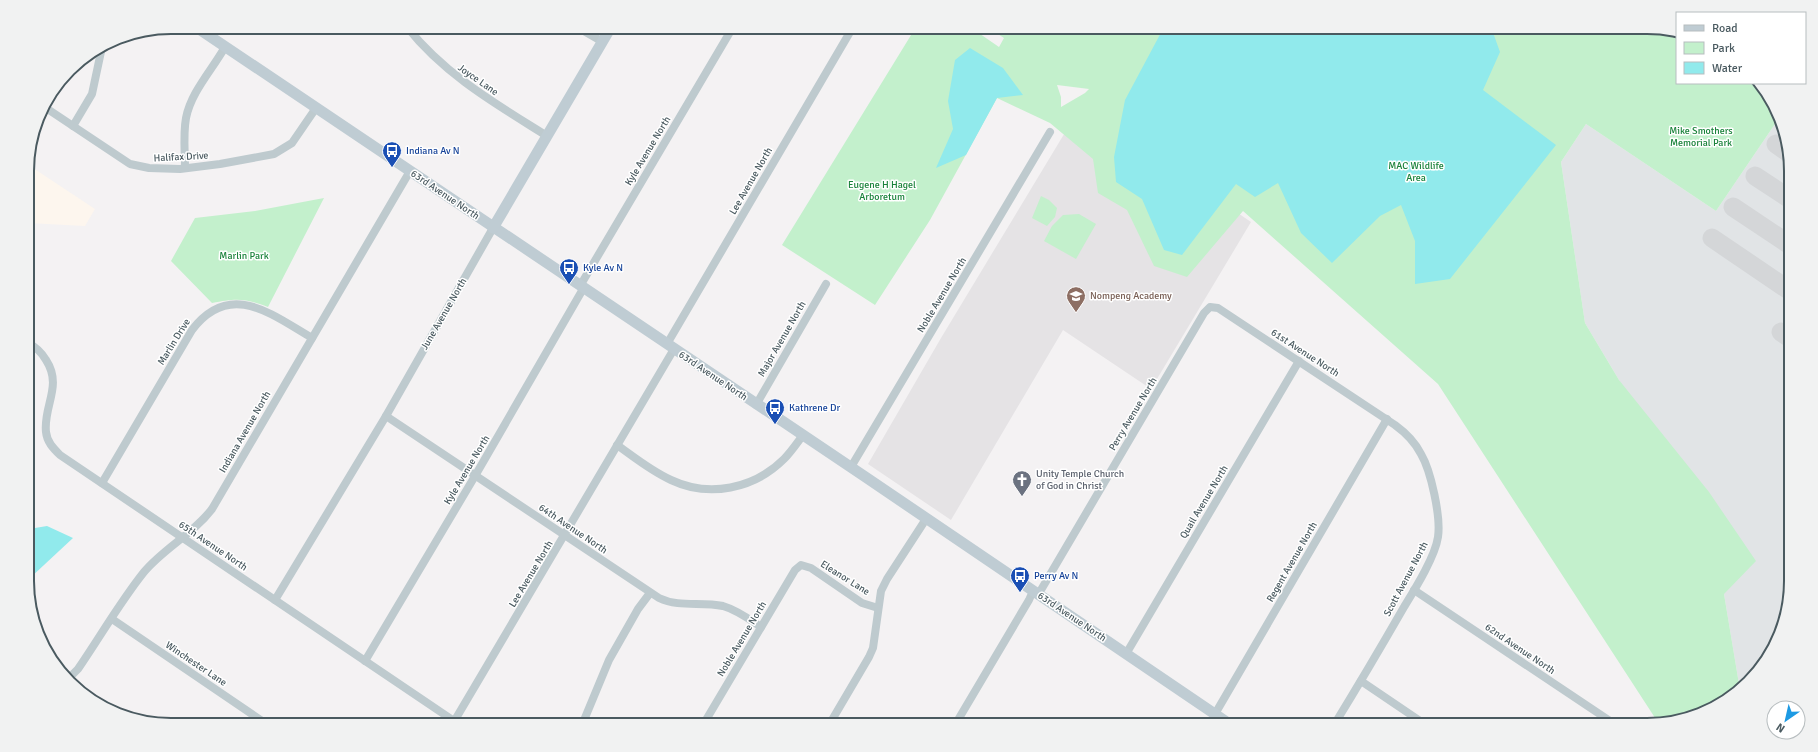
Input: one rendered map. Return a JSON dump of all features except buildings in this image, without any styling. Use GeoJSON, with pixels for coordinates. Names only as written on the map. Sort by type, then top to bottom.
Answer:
{"type":"FeatureCollection","features":[{"type":"Feature","properties":{"kind":"street","name":"63rd Avenue North"},"geometry":{"type":"LineString","coordinates":[[206,34],[756,405],[851,467],[1221,718]]}},
{"type":"Feature","properties":{"kind":"street","name":"Joyce Lane"},"geometry":{"type":"LineString","coordinates":[[413,34],[428,52],[455,76],[547,136]]}},
{"type":"Feature","properties":{"kind":"street"},"geometry":{"type":"LineString","coordinates":[[589,34],[603,42]]}},
{"type":"Feature","properties":{"kind":"street","name":"June Avenue North"},"geometry":{"type":"LineString","coordinates":[[275,600],[386,416],[493,228],[607,34]]}},
{"type":"Feature","properties":{"kind":"street","name":"Kyle Avenue North"},"geometry":{"type":"LineString","coordinates":[[365,661],[476,476],[582,287],[729,34]]}},
{"type":"Feature","properties":{"kind":"street","name":"Lee Avenue North"},"geometry":{"type":"LineString","coordinates":[[459,718],[565,536],[670,347],[849,34]]}},
{"type":"Feature","properties":{"kind":"street"},"geometry":{"type":"LineString","coordinates":[[185,168],[186,118],[195,95],[225,47]]}},
{"type":"Feature","properties":{"kind":"street"},"geometry":{"type":"LineString","coordinates":[[73,126],[92,94],[101,53]]}},
{"type":"Feature","properties":{"kind":"street","name":"Halifax Drive"},"geometry":{"type":"LineString","coordinates":[[48,110],[130,164],[149,168],[185,168],[264,157],[283,150],[292,143],[316,108]]}},
{"type":"Feature","properties":{"kind":"street","name":"Noble Avenue North"},"geometry":{"type":"LineString","coordinates":[[851,467],[1050,132]]}},
{"type":"Feature","properties":{"kind":"street","name":"Indiana Avenue North"},"geometry":{"type":"LineString","coordinates":[[72,675],[78,669],[144,572],[171,546],[183,538],[203,520],[212,509],[410,171]]}},
{"type":"Feature","properties":{"kind":"street","name":"Major Avenue North"},"geometry":{"type":"LineString","coordinates":[[756,405],[826,284]]}},
{"type":"Feature","properties":{"kind":"street","name":"Marlin Drive"},"geometry":{"type":"LineString","coordinates":[[102,483],[192,330],[200,320],[209,313],[232,304],[256,306],[312,338]]}},
{"type":"Feature","properties":{"kind":"street","name":"61st Avenue North"},"geometry":{"type":"LineString","coordinates":[[1210,307],[1218,308],[1387,419]]}},
{"type":"Feature","properties":{"kind":"street","name":"Perry Avenue North"},"geometry":{"type":"LineString","coordinates":[[959,718],[1029,600],[1036,593],[1204,313],[1210,307]]}},
{"type":"Feature","properties":{"kind":"street","name":"65th Avenue North"},"geometry":{"type":"LineString","coordinates":[[34,348],[42,353],[52,375],[54,386],[46,431],[48,440],[53,449],[446,718]]}},
{"type":"Feature","properties":{"kind":"street","name":"Quail Avenue North"},"geometry":{"type":"LineString","coordinates":[[1126,654],[1299,361]]}},
{"type":"Feature","properties":{"kind":"street","name":"64th Avenue North"},"geometry":{"type":"LineString","coordinates":[[386,416],[650,593],[667,602],[677,604],[722,606],[734,611],[761,627]]}},
{"type":"Feature","properties":{"kind":"street","name":"Scott Avenue North"},"geometry":{"type":"LineString","coordinates":[[1338,718],[1414,590],[1436,547],[1438,536],[1436,504],[1427,467],[1422,454],[1406,433],[1387,419]]}},
{"type":"Feature","properties":{"kind":"street","name":"Regent Avenue North"},"geometry":{"type":"LineString","coordinates":[[1215,714],[1387,419]]}},
{"type":"Feature","properties":{"kind":"street"},"geometry":{"type":"LineString","coordinates":[[616,445],[671,480],[687,486],[704,489],[722,489],[740,486],[771,470],[785,458],[803,435]]}},
{"type":"Feature","properties":{"kind":"street"},"geometry":{"type":"LineString","coordinates":[[833,718],[873,648],[881,591],[887,579],[926,519]]}},
{"type":"Feature","properties":{"kind":"street","name":"Noble Avenue North"},"geometry":{"type":"LineString","coordinates":[[707,718],[795,570],[801,565]]}},
{"type":"Feature","properties":{"kind":"street","name":"Eleanor Lane"},"geometry":{"type":"LineString","coordinates":[[801,565],[810,568],[862,603],[878,608]]}},
{"type":"Feature","properties":{"kind":"street","name":"62nd Avenue North"},"geometry":{"type":"LineString","coordinates":[[1414,590],[1606,718]]}},
{"type":"Feature","properties":{"kind":"street"},"geometry":{"type":"LineString","coordinates":[[585,718],[609,660],[638,609],[650,593]]}},
{"type":"Feature","properties":{"kind":"street","name":"Winchester Lane"},"geometry":{"type":"LineString","coordinates":[[112,619],[258,718]]}},
{"type":"Feature","properties":{"kind":"street"},"geometry":{"type":"LineString","coordinates":[[1361,681],[1416,718]]}},
{"type":"Feature","properties":{"kind":"shaded area","name":"Nompeng Academy"},"geometry":{"type":"Polygon","coordinates":[[[1081,106],[1251,222],[1151,389],[1063,330],[951,520],[868,464],[941,338],[1081,106]]]}},
{"type":"Feature","properties":{"kind":"shaded area"},"geometry":{"type":"Polygon","coordinates":[[[1776,123],[1783,153],[1784,171],[1783,599],[1777,625],[1770,642],[1756,664],[1739,682],[1724,594],[1619,380],[1585,323],[1561,162],[1586,124],[1716,211],[1776,123]]]}},
{"type":"Feature","properties":{"kind":"shaded area"},"geometry":{"type":"Polygon","coordinates":[[[34,169],[95,209],[85,226],[34,223],[34,169]]]}},
{"type":"Feature","properties":{"kind":"green space","name":"MAC Wildlife Area"},"geometry":{"type":"Polygon","coordinates":[[[912,34],[980,34],[999,47],[1004,38],[998,34],[1647,34],[1676,37],[1676,84],[1753,84],[1766,102],[1776,123],[1716,211],[1586,124],[1561,162],[1585,323],[1619,380],[1709,492],[1756,561],[1724,594],[1739,682],[1716,700],[1708,704],[1691,711],[1655,718],[1438,384],[1243,211],[1187,277],[1154,266],[1127,210],[1098,193],[1093,159],[1050,123],[997,98],[930,220],[875,305],[782,245],[912,34]],[[1057,85],[1061,97],[1061,107],[1085,93],[1089,89],[1057,85]]]}},
{"type":"Feature","properties":{"kind":"green space"},"geometry":{"type":"Polygon","coordinates":[[[1041,196],[1049,200],[1057,208],[1055,217],[1047,226],[1032,218],[1041,196]]]}},
{"type":"Feature","properties":{"kind":"green space","name":"Marlin Park"},"geometry":{"type":"Polygon","coordinates":[[[324,198],[268,307],[247,300],[228,300],[212,303],[171,261],[195,218],[255,211],[324,198]]]}},
{"type":"Feature","properties":{"kind":"green space"},"geometry":{"type":"Polygon","coordinates":[[[1079,214],[1096,224],[1076,259],[1044,241],[1052,226],[1063,215],[1079,214]]]}},
{"type":"Feature","properties":{"kind":"water"},"geometry":{"type":"Polygon","coordinates":[[[1160,34],[1494,34],[1500,52],[1483,90],[1556,145],[1450,279],[1415,284],[1415,241],[1401,205],[1380,216],[1332,263],[1301,233],[1278,183],[1255,197],[1236,184],[1182,255],[1164,250],[1142,199],[1116,182],[1114,157],[1125,100],[1160,34]]]}},
{"type":"Feature","properties":{"kind":"water"},"geometry":{"type":"Polygon","coordinates":[[[970,48],[1003,68],[1023,95],[997,98],[966,155],[936,168],[953,129],[948,101],[955,60],[970,48]]]}},
{"type":"Feature","properties":{"kind":"water"},"geometry":{"type":"Polygon","coordinates":[[[47,526],[73,538],[34,574],[34,528],[47,526]]]}},
{"type":"Feature","properties":{"kind":"taxiway"},"geometry":{"type":"LineString","coordinates":[[1776,144],[1782,148]]}},
{"type":"Feature","properties":{"kind":"taxiway"},"geometry":{"type":"LineString","coordinates":[[1755,176],[1784,195]]}},
{"type":"Feature","properties":{"kind":"taxiway"},"geometry":{"type":"LineString","coordinates":[[1733,207],[1784,241]]}},
{"type":"Feature","properties":{"kind":"taxiway"},"geometry":{"type":"LineString","coordinates":[[1712,238],[1784,287]]}},
{"type":"Feature","properties":{"kind":"place","name":"Indiana Av N"},"geometry":{"type":"Point","coordinates":[392,168]}},
{"type":"Feature","properties":{"kind":"place","name":"Kyle Av N"},"geometry":{"type":"Point","coordinates":[569,285]}},
{"type":"Feature","properties":{"kind":"place","name":"Nompeng Academy"},"geometry":{"type":"Point","coordinates":[1076,313]}},
{"type":"Feature","properties":{"kind":"place","name":"Kathrene Dr"},"geometry":{"type":"Point","coordinates":[775,425]}},
{"type":"Feature","properties":{"kind":"place","name":"Unity Temple Church of God in Christ"},"geometry":{"type":"Point","coordinates":[1022,497]}},
{"type":"Feature","properties":{"kind":"place","name":"Perry Av N"},"geometry":{"type":"Point","coordinates":[1020,593]}},
{"type":"Feature","properties":{"kind":"park label","name":"Mike Smothers Memorial Park"},"geometry":{"type":"Point","coordinates":[1701,136]}},
{"type":"Feature","properties":{"kind":"park label","name":"Eugene H Hagel Arboretum"},"geometry":{"type":"Point","coordinates":[882,190]}}]}
